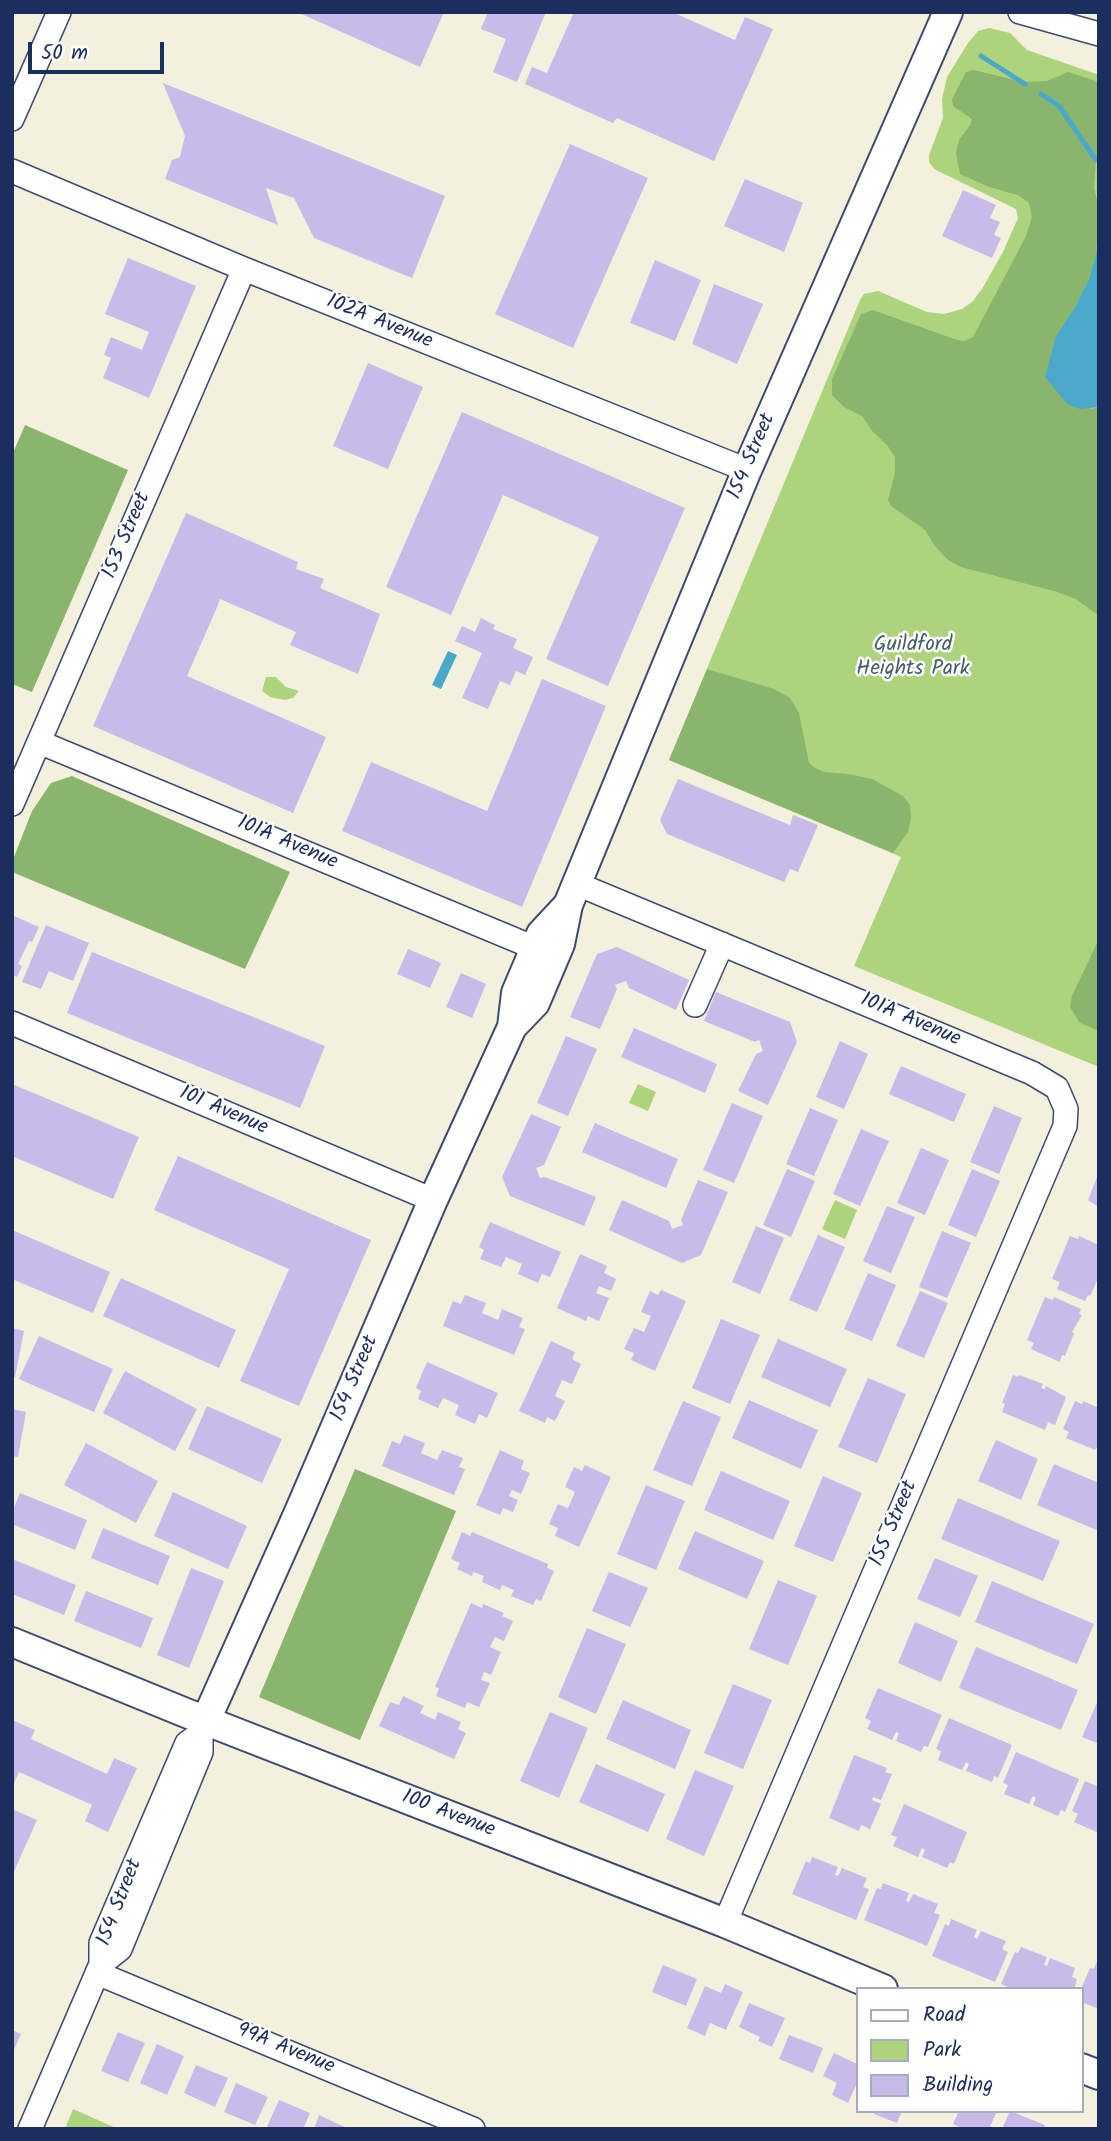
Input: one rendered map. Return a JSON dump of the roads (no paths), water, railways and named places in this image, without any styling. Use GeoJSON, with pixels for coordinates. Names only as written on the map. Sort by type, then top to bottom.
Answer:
{"type":"FeatureCollection","features":[{"type":"Feature","properties":{"kind":"main road","name":"154 Street"},"geometry":{"type":"LineString","coordinates":[[512,1027],[535,1003],[560,944],[573,895],[747,470],[948,12]]}},
{"type":"Feature","properties":{"kind":"main road","name":"154 Street"},"geometry":{"type":"LineString","coordinates":[[203,1726],[299,1512],[433,1200],[512,1027],[516,993],[541,934],[573,895]]}},
{"type":"Feature","properties":{"kind":"main road","name":"100 Avenue"},"geometry":{"type":"LineString","coordinates":[[12,1642],[203,1726],[725,1923],[878,1987]]}},
{"type":"Feature","properties":{"kind":"street"},"geometry":{"type":"LineString","coordinates":[[12,119],[59,12]]}},
{"type":"Feature","properties":{"kind":"street"},"geometry":{"type":"LineString","coordinates":[[1020,12],[1099,34]]}},
{"type":"Feature","properties":{"kind":"street","name":"102A Avenue"},"geometry":{"type":"LineString","coordinates":[[12,171],[244,269],[747,470]]}},
{"type":"Feature","properties":{"kind":"street","name":"153 Street"},"geometry":{"type":"LineString","coordinates":[[12,804],[244,269]]}},
{"type":"Feature","properties":{"kind":"street","name":"101A Avenue"},"geometry":{"type":"LineString","coordinates":[[39,741],[535,948]]}},
{"type":"Feature","properties":{"kind":"street","name":"101A Avenue"},"geometry":{"type":"LineString","coordinates":[[573,895],[722,944],[1042,1077],[1060,1092],[1066,1109],[1065,1126]]}},
{"type":"Feature","properties":{"kind":"street"},"geometry":{"type":"LineString","coordinates":[[695,1005],[722,944]]}},
{"type":"Feature","properties":{"kind":"street","name":"101 Avenue"},"geometry":{"type":"LineString","coordinates":[[12,1023],[433,1200]]}},
{"type":"Feature","properties":{"kind":"street","name":"155 Street"},"geometry":{"type":"LineString","coordinates":[[725,1923],[1065,1126]]}},
{"type":"Feature","properties":{"kind":"street","name":"154 Street"},"geometry":{"type":"LineString","coordinates":[[30,2129],[99,1968],[102,1943],[187,1743],[203,1726]]}},
{"type":"Feature","properties":{"kind":"street","name":"99A Avenue"},"geometry":{"type":"LineString","coordinates":[[99,1968],[473,2129]]}},
{"type":"Feature","properties":{"kind":"water"},"geometry":{"type":"Polygon","coordinates":[[[1099,227],[1099,407],[1080,409],[1067,404],[1045,377],[1056,336],[1089,279],[1096,255],[1099,227]]]}},
{"type":"Feature","properties":{"kind":"water"},"geometry":{"type":"Polygon","coordinates":[[[448,651],[457,655],[441,689],[432,685],[448,651]]]}},
{"type":"Feature","properties":{"kind":"waterway"},"geometry":{"type":"LineString","coordinates":[[981,56],[1025,84]]}},
{"type":"Feature","properties":{"kind":"waterway"},"geometry":{"type":"LineString","coordinates":[[1041,94],[1059,106],[1096,160]]}},
{"type":"Feature","properties":{"kind":"park label","name":"Guildford Heights Park"},"geometry":{"type":"Point","coordinates":[913,658]}}]}
